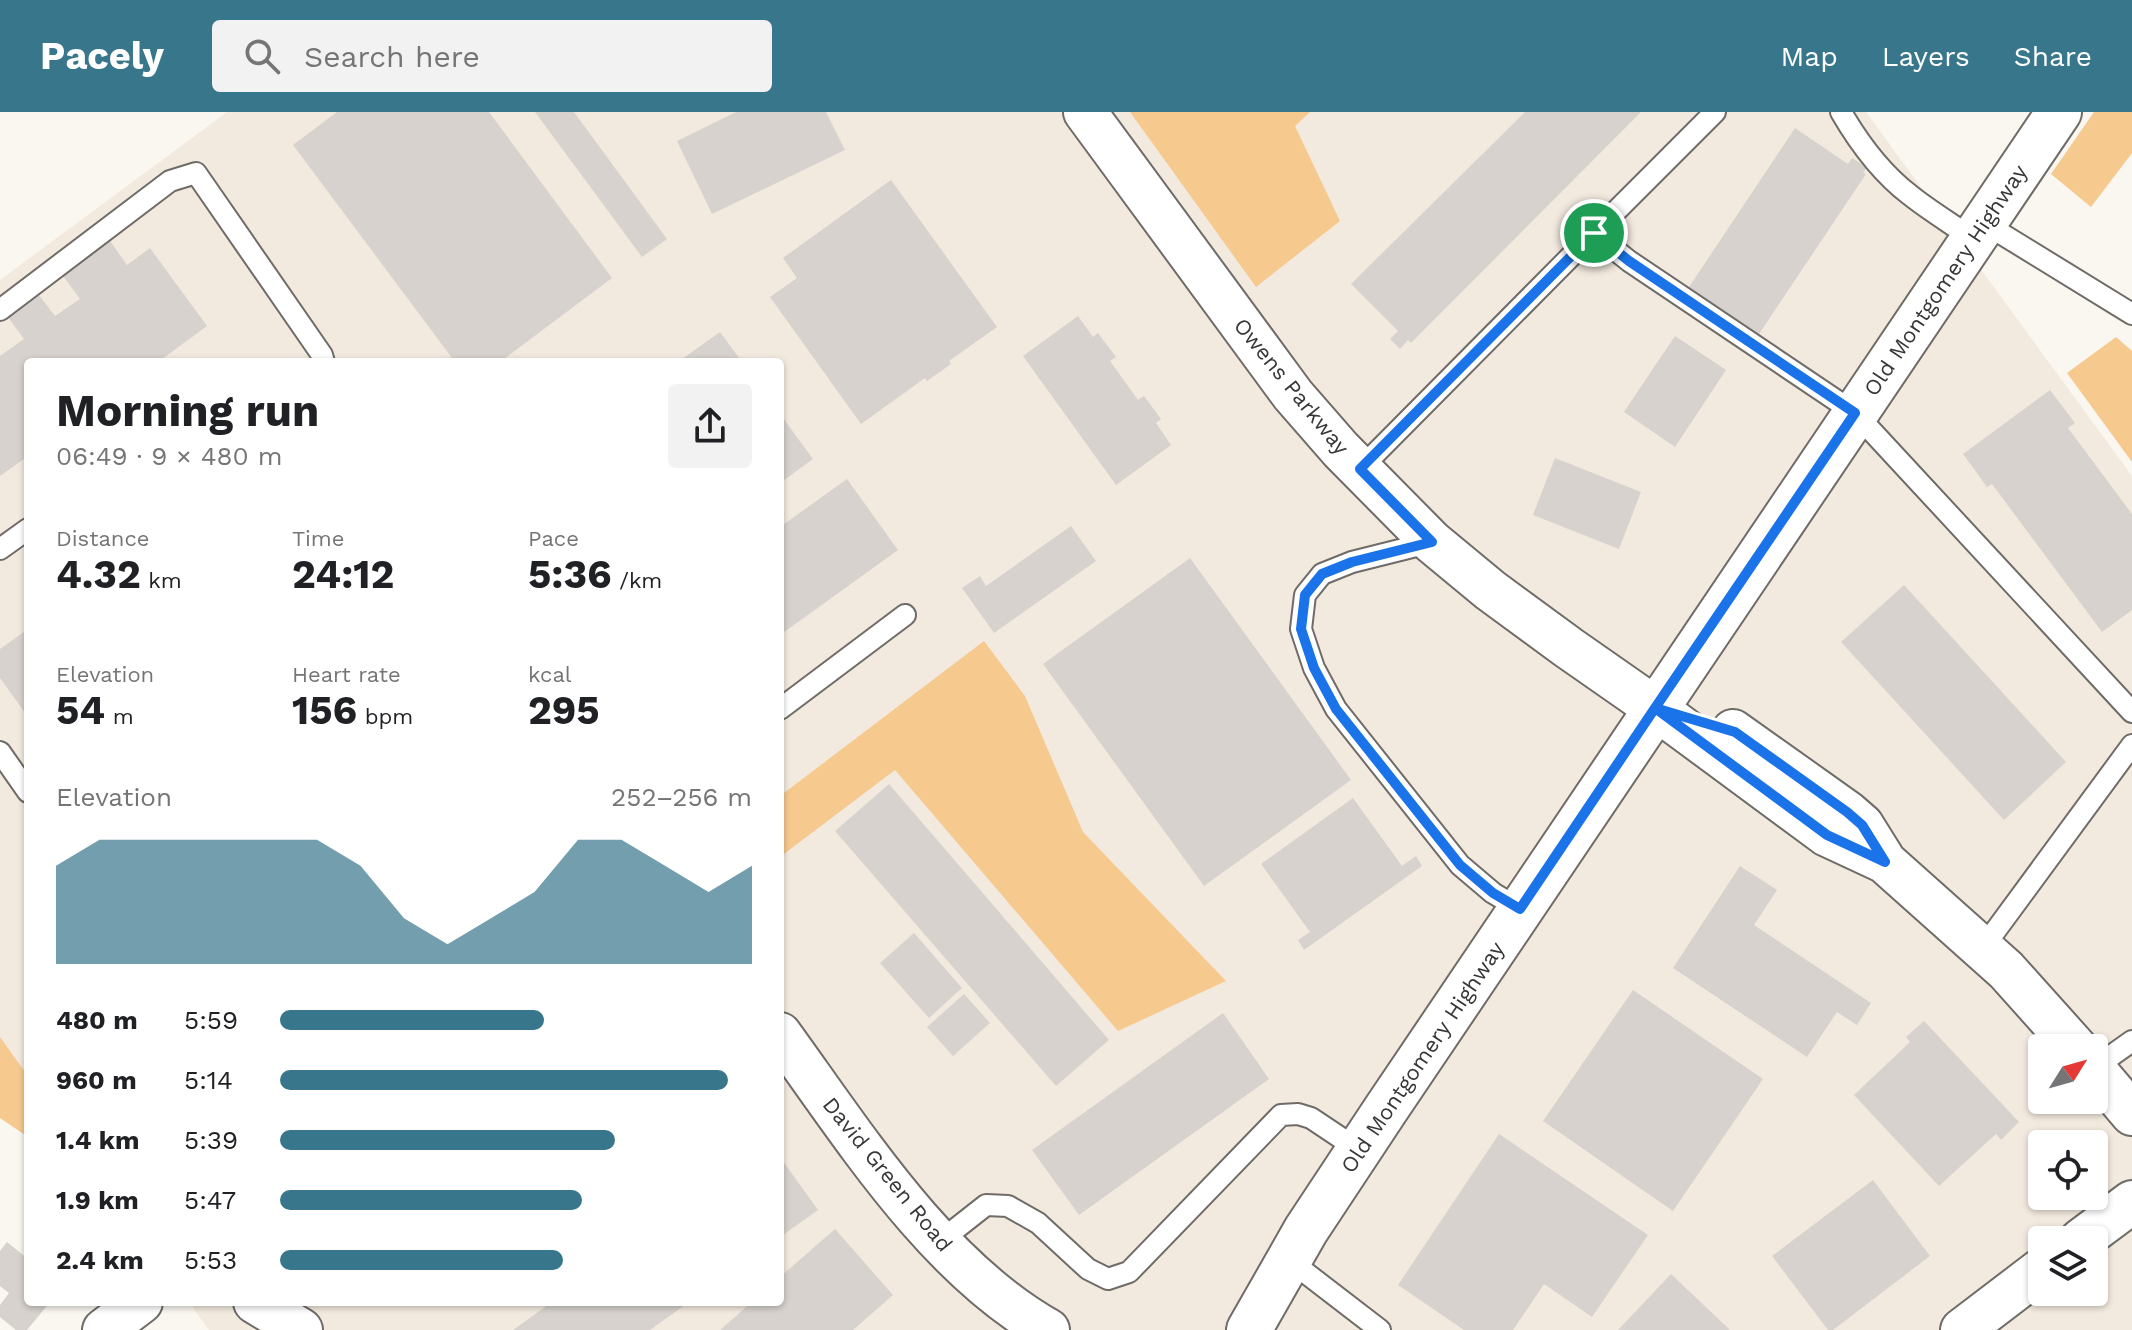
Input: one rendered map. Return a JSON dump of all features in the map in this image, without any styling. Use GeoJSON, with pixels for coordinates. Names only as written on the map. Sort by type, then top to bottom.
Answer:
{"type":"FeatureCollection","features":[{"type":"Feature","properties":{"kind":"street","name":"Owens Parkway"},"geometry":{"type":"LineString","coordinates":[[1085,112],[1293,395],[1432,542],[1589,664],[1655,708],[1735,732],[1847,812],[1862,825],[1885,862],[2006,970],[2063,1034]]}},
{"type":"Feature","properties":{"kind":"street","name":"Old Montgomery Highway"},"geometry":{"type":"LineString","coordinates":[[1249,1330],[1359,1150],[2059,112]]}},
{"type":"Feature","properties":{"kind":"street","name":"David Green Road"},"geometry":{"type":"LineString","coordinates":[[784,1040],[857,1141],[939,1242],[991,1290],[1048,1330]]}},
{"type":"Feature","properties":{"kind":"street"},"geometry":{"type":"LineString","coordinates":[[2108,1086],[2132,1114]]}},
{"type":"Feature","properties":{"kind":"street"},"geometry":{"type":"LineString","coordinates":[[2100,1226],[2132,1202]]}},
{"type":"Feature","properties":{"kind":"street"},"geometry":{"type":"LineString","coordinates":[[1962,1330],[1999,1310],[2028,1282]]}},
{"type":"Feature","properties":{"kind":"street"},"geometry":{"type":"LineString","coordinates":[[104,1330],[136,1306]]}},
{"type":"Feature","properties":{"kind":"street"},"geometry":{"type":"LineString","coordinates":[[262,1306],[301,1330]]}},
{"type":"Feature","properties":{"kind":"lane"},"geometry":{"type":"LineString","coordinates":[[1360,469],[1715,112]]}},
{"type":"Feature","properties":{"kind":"lane"},"geometry":{"type":"LineString","coordinates":[[1841,112],[1858,141],[1909,195],[2132,314]]}},
{"type":"Feature","properties":{"kind":"lane"},"geometry":{"type":"LineString","coordinates":[[0,310],[170,181],[196,173],[323,358]]}},
{"type":"Feature","properties":{"kind":"lane"},"geometry":{"type":"LineString","coordinates":[[1594,233],[1629,261],[1855,413],[2132,712]]}},
{"type":"Feature","properties":{"kind":"lane"},"geometry":{"type":"LineString","coordinates":[[0,549],[24,532]]}},
{"type":"Feature","properties":{"kind":"lane"},"geometry":{"type":"LineString","coordinates":[[1432,542],[1352,562],[1322,574],[1305,595],[1301,629],[1314,668],[1336,709],[1460,865],[1493,893],[1520,909]]}},
{"type":"Feature","properties":{"kind":"lane"},"geometry":{"type":"LineString","coordinates":[[784,706],[905,615]]}},
{"type":"Feature","properties":{"kind":"lane"},"geometry":{"type":"LineString","coordinates":[[1982,949],[2132,745]]}},
{"type":"Feature","properties":{"kind":"lane"},"geometry":{"type":"LineString","coordinates":[[0,752],[24,786]]}},
{"type":"Feature","properties":{"kind":"lane"},"geometry":{"type":"LineString","coordinates":[[2108,1059],[2132,1041]]}},
{"type":"Feature","properties":{"kind":"lane"},"geometry":{"type":"LineString","coordinates":[[939,1242],[986,1205],[1008,1206],[1038,1223],[1088,1269],[1108,1279],[1129,1272],[1281,1115],[1298,1114],[1311,1118],[1359,1150]]}},
{"type":"Feature","properties":{"kind":"lane"},"geometry":{"type":"LineString","coordinates":[[1289,1260],[1380,1330]]}},
{"type":"Feature","properties":{"kind":"shaded area"},"geometry":{"type":"Polygon","coordinates":[[[227,112],[1866,112],[2132,476],[2132,1330],[209,1330],[192,1306],[784,1306],[784,358],[24,358],[24,1070],[0,1037],[0,280],[227,112]]]}},
{"type":"Feature","properties":{"kind":"shaded area"},"geometry":{"type":"Polygon","coordinates":[[[1130,112],[1310,112],[1295,126],[1340,221],[1256,287],[1130,112]]]}},
{"type":"Feature","properties":{"kind":"shaded area"},"geometry":{"type":"Polygon","coordinates":[[[2094,112],[2132,112],[2132,153],[2091,207],[2051,174],[2094,112]]]}},
{"type":"Feature","properties":{"kind":"shaded area"},"geometry":{"type":"Polygon","coordinates":[[[2116,337],[2132,351],[2132,462],[2067,373],[2116,337]]]}},
{"type":"Feature","properties":{"kind":"shaded area"},"geometry":{"type":"Polygon","coordinates":[[[984,641],[1025,696],[1083,832],[1226,981],[1118,1031],[895,770],[784,854],[784,793],[984,641]]]}},
{"type":"Feature","properties":{"kind":"shaded area"},"geometry":{"type":"Polygon","coordinates":[[[0,1037],[24,1070],[24,1134],[0,1118],[0,1037]]]}},
{"type":"Feature","properties":{"kind":"building"},"geometry":{"type":"Polygon","coordinates":[[[337,112],[489,112],[612,278],[505,358],[452,358],[293,145],[337,112]]]}},
{"type":"Feature","properties":{"kind":"building"},"geometry":{"type":"Polygon","coordinates":[[[535,112],[574,112],[667,239],[642,257],[535,112]]]}},
{"type":"Feature","properties":{"kind":"building"},"geometry":{"type":"Polygon","coordinates":[[[736,112],[826,112],[845,150],[712,214],[677,141],[736,112]]]}},
{"type":"Feature","properties":{"kind":"building"},"geometry":{"type":"Polygon","coordinates":[[[1525,112],[1641,112],[1411,343],[1408,340],[1400,349],[1390,339],[1398,331],[1351,284],[1525,112]]]}},
{"type":"Feature","properties":{"kind":"building"},"geometry":{"type":"Polygon","coordinates":[[[1795,128],[1848,164],[1852,158],[1867,167],[1863,173],[1866,174],[1759,334],[1689,287],[1795,128]]]}},
{"type":"Feature","properties":{"kind":"building"},"geometry":{"type":"Polygon","coordinates":[[[891,180],[997,327],[949,361],[951,364],[927,381],[925,378],[861,424],[770,297],[797,278],[783,258],[891,180]]]}},
{"type":"Feature","properties":{"kind":"building"},"geometry":{"type":"Polygon","coordinates":[[[108,238],[127,265],[150,248],[207,326],[163,358],[24,358],[24,459],[0,476],[0,356],[24,339],[5,313],[36,291],[55,316],[80,299],[61,273],[108,238]]]}},
{"type":"Feature","properties":{"kind":"building"},"geometry":{"type":"Polygon","coordinates":[[[1078,316],[1093,337],[1098,333],[1116,357],[1110,361],[1138,400],[1144,396],[1161,419],[1156,423],[1171,445],[1116,485],[1023,356],[1078,316]]]}},
{"type":"Feature","properties":{"kind":"building"},"geometry":{"type":"Polygon","coordinates":[[[720,332],[739,358],[684,358],[720,332]]]}},
{"type":"Feature","properties":{"kind":"building"},"geometry":{"type":"Polygon","coordinates":[[[1675,336],[1726,370],[1675,447],[1624,412],[1675,336]]]}},
{"type":"Feature","properties":{"kind":"building"},"geometry":{"type":"Polygon","coordinates":[[[2050,390],[2075,423],[2068,428],[2132,514],[2132,610],[2102,632],[1992,484],[1987,487],[1963,454],[2050,390]]]}},
{"type":"Feature","properties":{"kind":"building"},"geometry":{"type":"Polygon","coordinates":[[[784,419],[813,459],[784,480],[784,419]]]}},
{"type":"Feature","properties":{"kind":"building"},"geometry":{"type":"Polygon","coordinates":[[[1555,458],[1641,492],[1619,549],[1533,515],[1555,458]]]}},
{"type":"Feature","properties":{"kind":"building"},"geometry":{"type":"Polygon","coordinates":[[[847,479],[898,550],[784,632],[784,524],[847,479]]]}},
{"type":"Feature","properties":{"kind":"building"},"geometry":{"type":"Polygon","coordinates":[[[1071,526],[1096,561],[994,633],[962,588],[980,576],[986,586],[1071,526]]]}},
{"type":"Feature","properties":{"kind":"building"},"geometry":{"type":"Polygon","coordinates":[[[1190,558],[1351,780],[1204,886],[1043,664],[1190,558]]]}},
{"type":"Feature","properties":{"kind":"building"},"geometry":{"type":"Polygon","coordinates":[[[1904,585],[2066,762],[2004,820],[1841,642],[1904,585]]]}},
{"type":"Feature","properties":{"kind":"building"},"geometry":{"type":"Polygon","coordinates":[[[24,632],[24,711],[0,678],[0,649],[24,632]]]}},
{"type":"Feature","properties":{"kind":"building"},"geometry":{"type":"Polygon","coordinates":[[[889,784],[1109,1040],[1056,1086],[835,831],[889,784]]]}},
{"type":"Feature","properties":{"kind":"building"},"geometry":{"type":"Polygon","coordinates":[[[1353,798],[1402,866],[1416,856],[1422,866],[1304,950],[1298,940],[1310,932],[1261,864],[1353,798]]]}},
{"type":"Feature","properties":{"kind":"building"},"geometry":{"type":"Polygon","coordinates":[[[1740,866],[1777,890],[1754,925],[1871,1003],[1857,1025],[1837,1012],[1807,1057],[1673,968],[1740,866]]]}},
{"type":"Feature","properties":{"kind":"building"},"geometry":{"type":"Polygon","coordinates":[[[914,933],[962,988],[929,1018],[880,963],[914,933]]]}},
{"type":"Feature","properties":{"kind":"building"},"geometry":{"type":"Polygon","coordinates":[[[1633,990],[1763,1079],[1673,1211],[1543,1121],[1633,990]]]}},
{"type":"Feature","properties":{"kind":"building"},"geometry":{"type":"Polygon","coordinates":[[[964,994],[990,1023],[953,1056],[927,1027],[964,994]]]}},
{"type":"Feature","properties":{"kind":"building"},"geometry":{"type":"Polygon","coordinates":[[[1223,1013],[1269,1079],[1079,1215],[1032,1150],[1223,1013]]]}},
{"type":"Feature","properties":{"kind":"building"},"geometry":{"type":"Polygon","coordinates":[[[1924,1021],[2019,1122],[2001,1140],[1996,1134],[1939,1186],[1854,1095],[1910,1042],[1906,1037],[1924,1021]]]}},
{"type":"Feature","properties":{"kind":"building"},"geometry":{"type":"Polygon","coordinates":[[[1499,1134],[1648,1235],[1592,1317],[1544,1284],[1513,1330],[1464,1330],[1398,1285],[1499,1134]]]}},
{"type":"Feature","properties":{"kind":"building"},"geometry":{"type":"Polygon","coordinates":[[[784,1163],[818,1210],[784,1234],[784,1163]]]}},
{"type":"Feature","properties":{"kind":"building"},"geometry":{"type":"Polygon","coordinates":[[[1873,1180],[1930,1256],[1833,1330],[1828,1330],[1772,1256],[1873,1180]]]}},
{"type":"Feature","properties":{"kind":"building"},"geometry":{"type":"Polygon","coordinates":[[[835,1229],[893,1295],[853,1330],[720,1330],[747,1306],[784,1306],[784,1274],[835,1229]]]}},
{"type":"Feature","properties":{"kind":"building"},"geometry":{"type":"Polygon","coordinates":[[[7,1242],[24,1256],[24,1306],[47,1306],[27,1330],[16,1330],[0,1317],[0,1305],[9,1293],[0,1286],[0,1251],[7,1242]]]}},
{"type":"Feature","properties":{"kind":"building"},"geometry":{"type":"Polygon","coordinates":[[[1671,1274],[1730,1330],[1618,1330],[1671,1274]]]}},
{"type":"Feature","properties":{"kind":"building"},"geometry":{"type":"Polygon","coordinates":[[[546,1306],[683,1306],[650,1330],[513,1330],[546,1306]]]}},
{"type":"Feature","properties":{"kind":"route"},"geometry":{"type":"LineString","coordinates":[[1594,233],[1360,469],[1432,542],[1352,562],[1322,574],[1305,595],[1301,629],[1314,668],[1336,709],[1460,865],[1493,893],[1520,909],[1655,708],[1827,835],[1885,862],[1862,825],[1735,732],[1655,708],[1855,413],[1629,261],[1594,233]]}}]}
